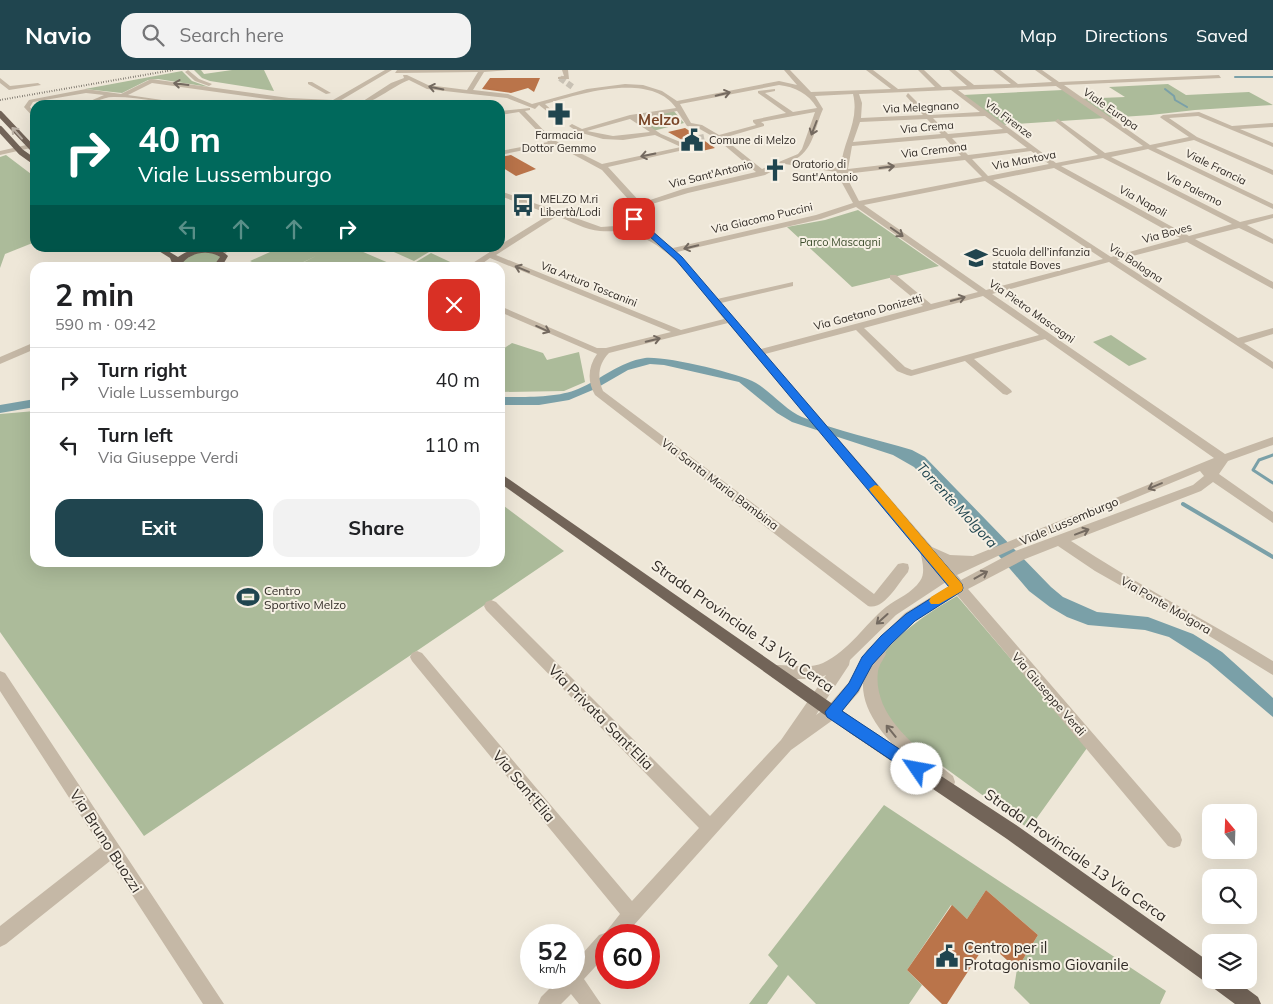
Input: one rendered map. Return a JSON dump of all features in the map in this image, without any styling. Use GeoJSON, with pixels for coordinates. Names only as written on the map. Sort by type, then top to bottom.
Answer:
{"type":"FeatureCollection","features":[{"type":"Feature","properties":{"kind":"main road"},"geometry":{"type":"LineString","coordinates":[[0,114],[30,145]]}},
{"type":"Feature","properties":{"kind":"main road"},"geometry":{"type":"LineString","coordinates":[[0,128],[21,152],[30,158]]}},
{"type":"Feature","properties":{"kind":"main road"},"geometry":{"type":"LineString","coordinates":[[165,252],[174,257],[175,262]]}},
{"type":"Feature","properties":{"kind":"main road"},"geometry":{"type":"LineString","coordinates":[[179,262],[193,252]]}},
{"type":"Feature","properties":{"kind":"main road","name":"Strada Provinciale 13 Via Cerca"},"geometry":{"type":"LineString","coordinates":[[505,481],[832,712],[980,810],[1202,968]]}},
{"type":"Feature","properties":{"kind":"main road"},"geometry":{"type":"LineString","coordinates":[[1231,989],[1251,1004]]}},
{"type":"Feature","properties":{"kind":"street"},"geometry":{"type":"LineString","coordinates":[[468,93],[482,70]]}},
{"type":"Feature","properties":{"kind":"street"},"geometry":{"type":"LineString","coordinates":[[334,100],[393,71],[508,70]]}},
{"type":"Feature","properties":{"kind":"street"},"geometry":{"type":"LineString","coordinates":[[560,78],[567,78],[565,70]]}},
{"type":"Feature","properties":{"kind":"street"},"geometry":{"type":"LineString","coordinates":[[787,70],[820,109]]}},
{"type":"Feature","properties":{"kind":"street"},"geometry":{"type":"LineString","coordinates":[[868,70],[896,90]]}},
{"type":"Feature","properties":{"kind":"street"},"geometry":{"type":"LineString","coordinates":[[921,70],[941,89]]}},
{"type":"Feature","properties":{"kind":"street"},"geometry":{"type":"LineString","coordinates":[[952,70],[969,89]]}},
{"type":"Feature","properties":{"kind":"street"},"geometry":{"type":"LineString","coordinates":[[996,70],[1017,86]]}},
{"type":"Feature","properties":{"kind":"street","name":"Viale Europa"},"geometry":{"type":"LineString","coordinates":[[1038,70],[1149,147]]}},
{"type":"Feature","properties":{"kind":"street"},"geometry":{"type":"LineString","coordinates":[[1207,70],[1221,79]]}},
{"type":"Feature","properties":{"kind":"street"},"geometry":{"type":"LineString","coordinates":[[393,71],[427,87],[508,96],[537,105],[553,114]]}},
{"type":"Feature","properties":{"kind":"street"},"geometry":{"type":"LineString","coordinates":[[188,72],[195,79],[208,84],[309,100]]}},
{"type":"Feature","properties":{"kind":"street"},"geometry":{"type":"LineString","coordinates":[[368,100],[406,77]]}},
{"type":"Feature","properties":{"kind":"street"},"geometry":{"type":"LineString","coordinates":[[868,91],[877,96],[908,95],[958,93],[969,89],[1017,86],[1065,88],[1221,79]]}},
{"type":"Feature","properties":{"kind":"street"},"geometry":{"type":"LineString","coordinates":[[582,132],[630,117],[633,118],[768,84],[785,84],[806,91],[856,92],[952,88],[1050,87],[1059,84],[1221,79]]}},
{"type":"Feature","properties":{"kind":"street"},"geometry":{"type":"LineString","coordinates":[[0,80],[9,88],[38,85]]}},
{"type":"Feature","properties":{"kind":"street"},"geometry":{"type":"LineString","coordinates":[[505,112],[537,105],[575,89],[611,82],[637,80],[656,89],[677,106]]}},
{"type":"Feature","properties":{"kind":"street"},"geometry":{"type":"LineString","coordinates":[[121,96],[151,81],[289,100]]}},
{"type":"Feature","properties":{"kind":"street"},"geometry":{"type":"LineString","coordinates":[[310,83],[328,93]]}},
{"type":"Feature","properties":{"kind":"street"},"geometry":{"type":"LineString","coordinates":[[768,84],[776,90],[760,92],[790,113]]}},
{"type":"Feature","properties":{"kind":"street"},"geometry":{"type":"LineString","coordinates":[[185,100],[210,88]]}},
{"type":"Feature","properties":{"kind":"street","name":"Via Firenze"},"geometry":{"type":"LineString","coordinates":[[952,88],[1054,166]]}},
{"type":"Feature","properties":{"kind":"street"},"geometry":{"type":"LineString","coordinates":[[36,100],[86,91],[152,100]]}},
{"type":"Feature","properties":{"kind":"street"},"geometry":{"type":"LineString","coordinates":[[842,171],[848,144],[857,128],[861,104],[856,92]]}},
{"type":"Feature","properties":{"kind":"street"},"geometry":{"type":"LineString","coordinates":[[96,100],[111,94]]}},
{"type":"Feature","properties":{"kind":"street","name":"Via Bologna"},"geometry":{"type":"LineString","coordinates":[[908,95],[987,179],[1273,366]]}},
{"type":"Feature","properties":{"kind":"street","name":"Via Sant'Antonio"},"geometry":{"type":"LineString","coordinates":[[677,106],[688,124],[700,126],[718,137],[762,173]]}},
{"type":"Feature","properties":{"kind":"street"},"geometry":{"type":"LineString","coordinates":[[762,125],[755,121],[790,113],[820,109]]}},
{"type":"Feature","properties":{"kind":"street"},"geometry":{"type":"LineString","coordinates":[[762,173],[801,154],[806,149],[820,109]]}},
{"type":"Feature","properties":{"kind":"street"},"geometry":{"type":"LineString","coordinates":[[520,110],[549,140],[602,166],[638,206],[634,217],[635,221],[659,242]]}},
{"type":"Feature","properties":{"kind":"street"},"geometry":{"type":"LineString","coordinates":[[1273,145],[1197,113],[1163,116],[1195,138],[1273,173]]}},
{"type":"Feature","properties":{"kind":"street","name":"Via Melegnano"},"geometry":{"type":"LineString","coordinates":[[858,120],[984,114]]}},
{"type":"Feature","properties":{"kind":"street"},"geometry":{"type":"LineString","coordinates":[[602,166],[646,154],[686,148],[680,143],[656,134],[633,118]]}},
{"type":"Feature","properties":{"kind":"street"},"geometry":{"type":"LineString","coordinates":[[704,137],[718,137],[784,119]]}},
{"type":"Feature","properties":{"kind":"street","name":"Via Palermo"},"geometry":{"type":"LineString","coordinates":[[1058,121],[1104,156],[1273,242]]}},
{"type":"Feature","properties":{"kind":"street"},"geometry":{"type":"LineString","coordinates":[[1232,127],[1273,125]]}},
{"type":"Feature","properties":{"kind":"street"},"geometry":{"type":"LineString","coordinates":[[572,126],[582,132],[609,139],[656,134]]}},
{"type":"Feature","properties":{"kind":"street","name":"Via Crema"},"geometry":{"type":"LineString","coordinates":[[848,144],[1007,131]]}},
{"type":"Feature","properties":{"kind":"street","name":"Via Mantova"},"geometry":{"type":"LineString","coordinates":[[857,204],[1195,138]]}},
{"type":"Feature","properties":{"kind":"street"},"geometry":{"type":"LineString","coordinates":[[505,151],[556,142]]}},
{"type":"Feature","properties":{"kind":"street"},"geometry":{"type":"LineString","coordinates":[[0,153],[30,146]]}},
{"type":"Feature","properties":{"kind":"street","name":"Viale Francia"},"geometry":{"type":"LineString","coordinates":[[1149,147],[1273,207]]}},
{"type":"Feature","properties":{"kind":"street","name":"Via Cremona"},"geometry":{"type":"LineString","coordinates":[[784,162],[842,171],[1032,149]]}},
{"type":"Feature","properties":{"kind":"street","name":"Via Napoli"},"geometry":{"type":"LineString","coordinates":[[1054,166],[1273,286]]}},
{"type":"Feature","properties":{"kind":"street","name":"Via Pietro Mascagni"},"geometry":{"type":"LineString","coordinates":[[842,171],[857,204],[1224,459]]}},
{"type":"Feature","properties":{"kind":"street","name":"Via Sant'Antonio"},"geometry":{"type":"LineString","coordinates":[[638,206],[692,190],[762,173]]}},
{"type":"Feature","properties":{"kind":"street"},"geometry":{"type":"LineString","coordinates":[[505,196],[599,229],[635,225],[644,227]]}},
{"type":"Feature","properties":{"kind":"street","name":"Via Giacomo Puccini"},"geometry":{"type":"LineString","coordinates":[[672,251],[822,216],[857,204]]}},
{"type":"Feature","properties":{"kind":"street"},"geometry":{"type":"LineString","coordinates":[[505,245],[556,213]]}},
{"type":"Feature","properties":{"kind":"street","name":"Via Boves"},"geometry":{"type":"LineString","coordinates":[[984,292],[1273,216]]}},
{"type":"Feature","properties":{"kind":"street"},"geometry":{"type":"LineString","coordinates":[[634,232],[646,230],[644,227]]}},
{"type":"Feature","properties":{"kind":"street"},"geometry":{"type":"LineString","coordinates":[[615,228],[634,232],[659,242]]}},
{"type":"Feature","properties":{"kind":"street","name":"Via Giuseppe Verdi"},"geometry":{"type":"LineString","coordinates":[[659,242],[672,251],[716,302],[957,588],[1174,840]]}},
{"type":"Feature","properties":{"kind":"street"},"geometry":{"type":"LineString","coordinates":[[478,262],[494,252]]}},
{"type":"Feature","properties":{"kind":"street","name":"Via Arturo Toscanini"},"geometry":{"type":"LineString","coordinates":[[489,255],[681,333]]}},
{"type":"Feature","properties":{"kind":"street"},"geometry":{"type":"LineString","coordinates":[[893,277],[929,307]]}},
{"type":"Feature","properties":{"kind":"street"},"geometry":{"type":"LineString","coordinates":[[716,302],[790,284]]}},
{"type":"Feature","properties":{"kind":"street","name":"Via Gaetano Donizetti"},"geometry":{"type":"LineString","coordinates":[[759,353],[984,292]]}},
{"type":"Feature","properties":{"kind":"street"},"geometry":{"type":"LineString","coordinates":[[505,311],[596,350],[681,333],[731,320]]}},
{"type":"Feature","properties":{"kind":"street"},"geometry":{"type":"LineString","coordinates":[[857,326],[901,369],[907,372],[917,372],[1045,336]]}},
{"type":"Feature","properties":{"kind":"street"},"geometry":{"type":"LineString","coordinates":[[1236,342],[1273,330]]}},
{"type":"Feature","properties":{"kind":"street"},"geometry":{"type":"LineString","coordinates":[[0,354],[30,340]]}},
{"type":"Feature","properties":{"kind":"street"},"geometry":{"type":"LineString","coordinates":[[0,361],[30,347]]}},
{"type":"Feature","properties":{"kind":"street"},"geometry":{"type":"LineString","coordinates":[[594,370],[599,358],[596,350]]}},
{"type":"Feature","properties":{"kind":"street","name":"Via Santa Maria Bambina"},"geometry":{"type":"LineString","coordinates":[[596,350],[586,356],[594,370],[597,389],[601,394],[873,602],[880,597],[904,568]]}},
{"type":"Feature","properties":{"kind":"street"},"geometry":{"type":"LineString","coordinates":[[967,358],[1007,392]]}},
{"type":"Feature","properties":{"kind":"street","name":"Viale Lussemburgo"},"geometry":{"type":"LineString","coordinates":[[832,712],[850,692],[864,666],[884,642],[910,617],[957,588],[1000,557],[1200,467],[1273,441]]}},
{"type":"Feature","properties":{"kind":"street","name":"Viale Lussemburgo"},"geometry":{"type":"LineString","coordinates":[[1016,550],[1061,540],[1197,488],[1210,480],[1224,459]]}},
{"type":"Feature","properties":{"kind":"street"},"geometry":{"type":"LineString","coordinates":[[1200,467],[1273,518]]}},
{"type":"Feature","properties":{"kind":"street","name":"Via Ponte Molgora"},"geometry":{"type":"LineString","coordinates":[[1061,540],[1100,567],[1199,623],[1273,669]]}},
{"type":"Feature","properties":{"kind":"street","name":"Via Giuseppe Verdi"},"geometry":{"type":"LineString","coordinates":[[925,548],[949,560],[975,561]]}},
{"type":"Feature","properties":{"kind":"street","name":"Via Giuseppe Verdi"},"geometry":{"type":"LineString","coordinates":[[918,592],[927,584],[930,578],[930,565],[925,548]]}},
{"type":"Feature","properties":{"kind":"street","name":"Viale Lussemburgo"},"geometry":{"type":"LineString","coordinates":[[777,672],[823,670],[836,664],[884,617],[918,592],[947,574],[975,561],[1000,557]]}},
{"type":"Feature","properties":{"kind":"street","name":"Via Privata Sant'Elia"},"geometry":{"type":"LineString","coordinates":[[491,606],[710,829]]}},
{"type":"Feature","properties":{"kind":"street","name":"Viale Lussemburgo"},"geometry":{"type":"LineString","coordinates":[[884,642],[871,672],[874,698],[882,717],[904,746],[980,810]]}},
{"type":"Feature","properties":{"kind":"street","name":"Viale Lussemburgo"},"geometry":{"type":"LineString","coordinates":[[816,700],[851,651]]}},
{"type":"Feature","properties":{"kind":"street","name":"Via Sant'Elia"},"geometry":{"type":"LineString","coordinates":[[416,657],[632,915]]}},
{"type":"Feature","properties":{"kind":"street","name":"Via Bruno Buozzi"},"geometry":{"type":"LineString","coordinates":[[0,678],[111,850],[214,1004]]}},
{"type":"Feature","properties":{"kind":"street"},"geometry":{"type":"LineString","coordinates":[[623,924],[786,745],[816,700]]}},
{"type":"Feature","properties":{"kind":"street"},"geometry":{"type":"LineString","coordinates":[[786,745],[832,712]]}},
{"type":"Feature","properties":{"kind":"street"},"geometry":{"type":"LineString","coordinates":[[0,938],[111,850]]}},
{"type":"Feature","properties":{"kind":"street"},"geometry":{"type":"LineString","coordinates":[[585,964],[595,954]]}},
{"type":"Feature","properties":{"kind":"street"},"geometry":{"type":"LineString","coordinates":[[548,1004],[562,989]]}},
{"type":"Feature","properties":{"kind":"street"},"geometry":{"type":"LineString","coordinates":[[581,989],[591,1004]]}},
{"type":"Feature","properties":{"kind":"green space"},"geometry":{"type":"Polygon","coordinates":[[[194,70],[201,70],[204,74],[232,70],[264,70],[274,91],[210,81],[202,78],[194,70]]]}},
{"type":"Feature","properties":{"kind":"green space"},"geometry":{"type":"Polygon","coordinates":[[[182,71],[192,81],[209,87],[158,79],[148,80],[122,93],[85,89],[182,71]]]}},
{"type":"Feature","properties":{"kind":"green space"},"geometry":{"type":"Polygon","coordinates":[[[1168,84],[1186,95],[1249,92],[1273,105],[1002,125],[963,95],[1063,90],[1077,99],[1125,97],[1109,87],[1168,84]]]}},
{"type":"Feature","properties":{"kind":"green space"},"geometry":{"type":"Polygon","coordinates":[[[673,110],[684,123],[653,131],[636,120],[673,110]]]}},
{"type":"Feature","properties":{"kind":"green space"},"geometry":{"type":"Polygon","coordinates":[[[6,155],[30,173],[30,244],[5,254],[0,268],[0,157],[6,155]]]}},
{"type":"Feature","properties":{"kind":"green space","name":"Parco Mascagni"},"geometry":{"type":"Polygon","coordinates":[[[858,210],[939,266],[852,287],[787,227],[825,220],[858,210]]]}},
{"type":"Feature","properties":{"kind":"green space"},"geometry":{"type":"Polygon","coordinates":[[[213,252],[221,258],[217,262],[181,262],[196,253],[213,252]]]}},
{"type":"Feature","properties":{"kind":"green space"},"geometry":{"type":"Polygon","coordinates":[[[270,252],[363,252],[386,262],[304,262],[316,256],[303,262],[250,261],[270,252]]]}},
{"type":"Feature","properties":{"kind":"green space"},"geometry":{"type":"Polygon","coordinates":[[[394,252],[429,252],[414,261],[394,252]]]}},
{"type":"Feature","properties":{"kind":"green space"},"geometry":{"type":"Polygon","coordinates":[[[431,253],[450,262],[416,262],[431,253]]]}},
{"type":"Feature","properties":{"kind":"green space"},"geometry":{"type":"Polygon","coordinates":[[[1111,335],[1147,359],[1129,366],[1093,342],[1111,335]]]}},
{"type":"Feature","properties":{"kind":"green space"},"geometry":{"type":"Polygon","coordinates":[[[512,343],[543,353],[547,360],[579,352],[585,382],[564,391],[505,392],[505,348],[512,343]]]}},
{"type":"Feature","properties":{"kind":"green space","name":"Centro Sportivo Melzo"},"geometry":{"type":"Polygon","coordinates":[[[30,411],[30,567],[505,567],[505,507],[564,551],[144,836],[0,632],[0,414],[30,411]]]}},
{"type":"Feature","properties":{"kind":"green space"},"geometry":{"type":"Polygon","coordinates":[[[957,596],[1087,748],[1029,829],[902,735],[892,724],[881,703],[874,676],[885,652],[920,619],[957,596]]]}},
{"type":"Feature","properties":{"kind":"green space"},"geometry":{"type":"Polygon","coordinates":[[[884,805],[1166,991],[1160,1004],[1030,1004],[1014,988],[1017,969],[1038,935],[986,890],[967,919],[951,905],[907,970],[922,985],[909,1004],[816,1004],[788,975],[767,1004],[749,1004],[778,966],[768,955],[884,805]]]}},
{"type":"Feature","properties":{"kind":"water","name":"Torrente Molgora"},"geometry":{"type":"Polygon","coordinates":[[[655,358],[685,362],[747,379],[762,387],[791,411],[802,417],[843,431],[912,450],[925,457],[1051,587],[1063,597],[1097,612],[1148,617],[1193,634],[1222,652],[1273,698],[1273,717],[1208,662],[1169,637],[1145,630],[1088,625],[1067,617],[1050,607],[1029,591],[987,542],[914,467],[893,455],[792,422],[777,413],[739,382],[664,365],[650,364],[628,370],[595,389],[569,400],[539,405],[505,405],[505,397],[540,396],[570,392],[636,360],[655,358]]]}},
{"type":"Feature","properties":{"kind":"water"},"geometry":{"type":"Polygon","coordinates":[[[30,400],[30,408],[0,413],[0,405],[30,400]]]}},
{"type":"Feature","properties":{"kind":"building"},"geometry":{"type":"Polygon","coordinates":[[[490,78],[540,78],[534,92],[528,88],[511,93],[482,89],[490,78]]]}},
{"type":"Feature","properties":{"kind":"building","name":"Comune di Melzo"},"geometry":{"type":"Polygon","coordinates":[[[685,128],[715,148],[702,151],[668,132],[685,128]]]}},
{"type":"Feature","properties":{"kind":"building"},"geometry":{"type":"Polygon","coordinates":[[[511,155],[536,169],[516,176],[505,169],[505,156],[511,155]]]}},
{"type":"Feature","properties":{"kind":"building","name":"Centro per il Protagonismo Giovanile"},"geometry":{"type":"Polygon","coordinates":[[[986,890],[1038,935],[1017,969],[987,942],[947,1004],[942,1004],[907,970],[952,905],[967,919],[986,890]]]}},
{"type":"Feature","properties":{"kind":"waterway"},"geometry":{"type":"LineString","coordinates":[[1235,77],[1273,77]]}},
{"type":"Feature","properties":{"kind":"waterway"},"geometry":{"type":"LineString","coordinates":[[1165,89],[1174,96],[1175,100],[1187,107]]}},
{"type":"Feature","properties":{"kind":"waterway"},"geometry":{"type":"LineString","coordinates":[[1273,455],[1259,460],[1253,470],[1273,483]]}},
{"type":"Feature","properties":{"kind":"waterway"},"geometry":{"type":"LineString","coordinates":[[1183,504],[1273,557]]}},
{"type":"Feature","properties":{"kind":"tunnel"},"geometry":{"type":"LineString","coordinates":[[560,78],[574,88]]}},
{"type":"Feature","properties":{"kind":"tunnel"},"geometry":{"type":"LineString","coordinates":[[681,142],[704,137]]}},
{"type":"Feature","properties":{"kind":"railway"},"geometry":{"type":"LineString","coordinates":[[0,100],[173,70]]}},
{"type":"Feature","properties":{"kind":"slow traffic"},"geometry":{"type":"LineString","coordinates":[[875,489],[957,588],[935,601]]}},
{"type":"Feature","properties":{"kind":"place","name":"Farmacia Dottor Gemmo"},"geometry":{"type":"Point","coordinates":[559,114]}},
{"type":"Feature","properties":{"kind":"place","name":"Comune di Melzo"},"geometry":{"type":"Point","coordinates":[692,140]}},
{"type":"Feature","properties":{"kind":"place","name":"Oratorio di Sant'Antonio"},"geometry":{"type":"Point","coordinates":[775,170]}},
{"type":"Feature","properties":{"kind":"place","name":"MELZO M.ri Libertà/Lodi"},"geometry":{"type":"Point","coordinates":[523,205]}},
{"type":"Feature","properties":{"kind":"place","name":"Scuola dell’infanzia statale Boves"},"geometry":{"type":"Point","coordinates":[976,258]}},
{"type":"Feature","properties":{"kind":"place","name":"Centro Sportivo Melzo"},"geometry":{"type":"Point","coordinates":[248,597]}},
{"type":"Feature","properties":{"kind":"place","name":"Centro per il Protagonismo Giovanile"},"geometry":{"type":"Point","coordinates":[947,956]}},
{"type":"Feature","properties":{"kind":"district","name":"Melzo"},"geometry":{"type":"Point","coordinates":[659,119]}},
{"type":"Feature","properties":{"kind":"route"},"geometry":{"type":"LineString","coordinates":[[634,219],[679,258],[957,588],[910,617],[886,640],[872,654],[854,687],[832,712],[917,769]]}}]}
